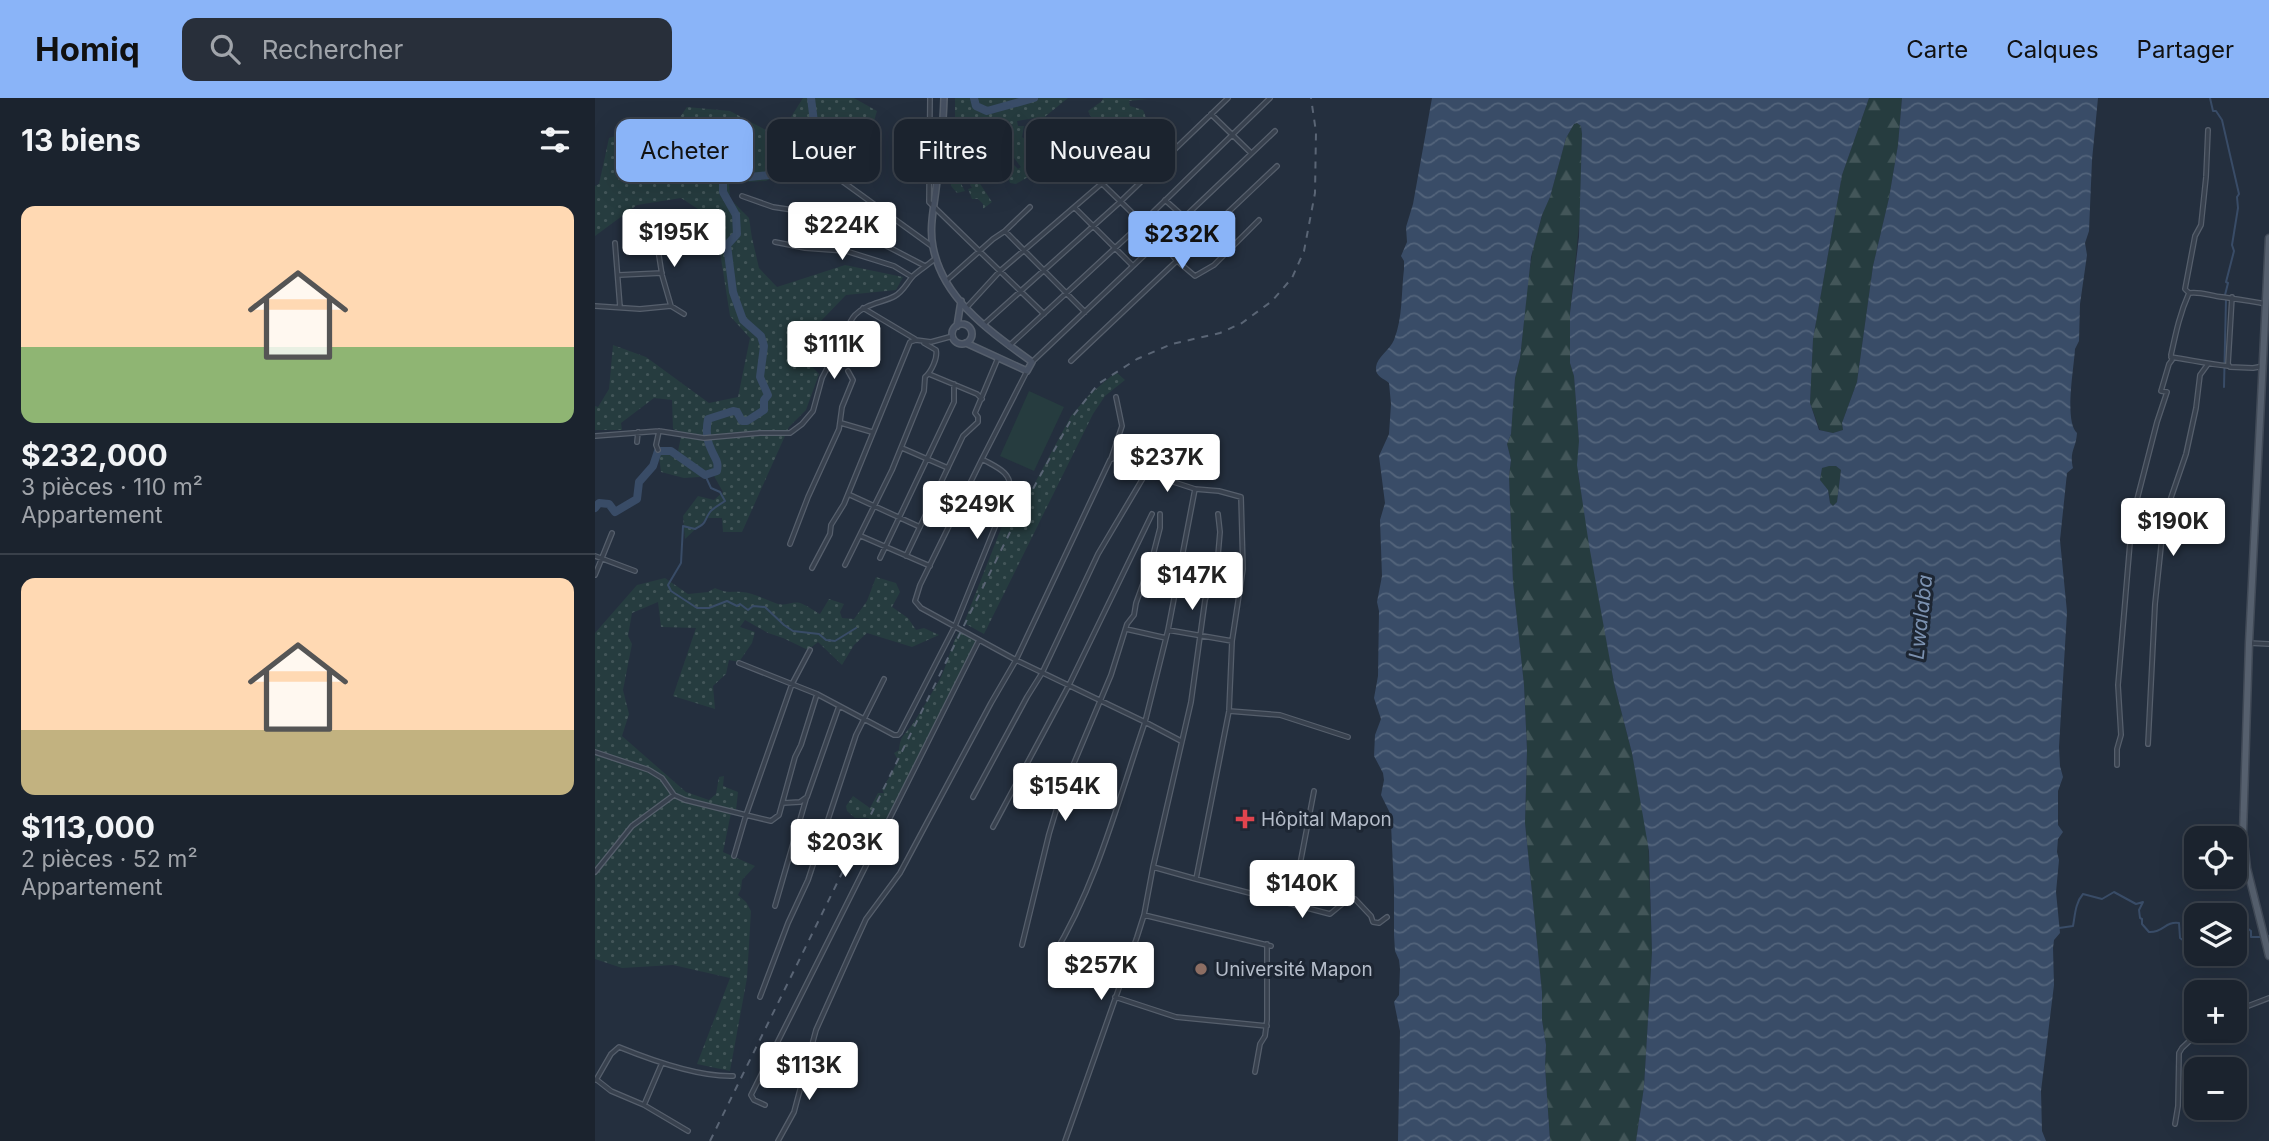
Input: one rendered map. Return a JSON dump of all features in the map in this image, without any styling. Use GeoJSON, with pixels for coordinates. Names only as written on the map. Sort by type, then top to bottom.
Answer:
{"type":"FeatureCollection","features":[{"type":"Feature","properties":{"kind":"main road"},"geometry":{"type":"LineString","coordinates":[[2269,238],[2249,643],[2244,853],[2269,956]]}},
{"type":"Feature","properties":{"kind":"street"},"geometry":{"type":"LineString","coordinates":[[930,98],[928,199],[934,209],[1044,314]]}},
{"type":"Feature","properties":{"kind":"street"},"geometry":{"type":"LineString","coordinates":[[944,98],[932,227],[936,258],[946,281],[968,311],[982,326],[1032,362]]}},
{"type":"Feature","properties":{"kind":"street"},"geometry":{"type":"LineString","coordinates":[[957,326],[963,324],[971,329],[982,326],[1120,202],[1228,98]]}},
{"type":"Feature","properties":{"kind":"street"},"geometry":{"type":"LineString","coordinates":[[1009,346],[1142,223],[1270,98]]}},
{"type":"Feature","properties":{"kind":"street"},"geometry":{"type":"LineString","coordinates":[[1211,114],[1251,153]]}},
{"type":"Feature","properties":{"kind":"street"},"geometry":{"type":"LineString","coordinates":[[2189,293],[2185,288],[2195,236],[2201,225],[2208,130]]}},
{"type":"Feature","properties":{"kind":"street"},"geometry":{"type":"LineString","coordinates":[[1181,741],[1016,660],[921,608],[915,601],[982,459],[1032,362],[1275,131]]}},
{"type":"Feature","properties":{"kind":"street"},"geometry":{"type":"LineString","coordinates":[[1071,361],[1277,166]]}},
{"type":"Feature","properties":{"kind":"street"},"geometry":{"type":"LineString","coordinates":[[843,182],[933,247]]}},
{"type":"Feature","properties":{"kind":"street"},"geometry":{"type":"LineString","coordinates":[[966,343],[971,338],[969,303],[1000,271],[1101,184],[1160,240],[1186,270],[1197,276],[1214,265],[1259,220]]}},
{"type":"Feature","properties":{"kind":"street"},"geometry":{"type":"LineString","coordinates":[[742,196],[773,207],[832,220],[893,248],[925,267]]}},
{"type":"Feature","properties":{"kind":"street"},"geometry":{"type":"LineString","coordinates":[[1165,200],[1184,217]]}},
{"type":"Feature","properties":{"kind":"street"},"geometry":{"type":"LineString","coordinates":[[946,281],[1030,207]]}},
{"type":"Feature","properties":{"kind":"street"},"geometry":{"type":"LineString","coordinates":[[1075,208],[1133,266]]}},
{"type":"Feature","properties":{"kind":"street"},"geometry":{"type":"LineString","coordinates":[[1005,231],[1085,312]]}},
{"type":"Feature","properties":{"kind":"street"},"geometry":{"type":"LineString","coordinates":[[656,237],[671,306]]}},
{"type":"Feature","properties":{"kind":"street"},"geometry":{"type":"LineString","coordinates":[[775,242],[846,251],[894,266],[912,277]]}},
{"type":"Feature","properties":{"kind":"street"},"geometry":{"type":"LineString","coordinates":[[615,243],[619,307]]}},
{"type":"Feature","properties":{"kind":"street"},"geometry":{"type":"LineString","coordinates":[[595,436],[659,431],[704,438],[790,433],[813,411],[822,378],[852,318],[863,308],[899,294],[912,277],[936,258]]}},
{"type":"Feature","properties":{"kind":"street"},"geometry":{"type":"LineString","coordinates":[[619,275],[662,273]]}},
{"type":"Feature","properties":{"kind":"street"},"geometry":{"type":"LineString","coordinates":[[2117,765],[2117,749],[2121,735],[2118,685],[2132,519],[2167,392],[2161,391],[2172,360],[2181,308],[2192,291],[2266,304]]}},
{"type":"Feature","properties":{"kind":"street"},"geometry":{"type":"LineString","coordinates":[[2230,367],[2228,360],[2232,297]]}},
{"type":"Feature","properties":{"kind":"street"},"geometry":{"type":"LineString","coordinates":[[961,301],[953,336],[958,343],[966,343],[1027,372]]}},
{"type":"Feature","properties":{"kind":"street"},"geometry":{"type":"LineString","coordinates":[[595,306],[640,309],[671,306],[684,314]]}},
{"type":"Feature","properties":{"kind":"street"},"geometry":{"type":"LineString","coordinates":[[845,565],[901,448],[924,391],[925,377],[929,374],[938,352],[863,308]]}},
{"type":"Feature","properties":{"kind":"street"},"geometry":{"type":"LineString","coordinates":[[812,568],[848,494],[910,342],[931,342],[953,336]]}},
{"type":"Feature","properties":{"kind":"street"},"geometry":{"type":"LineString","coordinates":[[824,347],[839,345]]}},
{"type":"Feature","properties":{"kind":"street"},"geometry":{"type":"LineString","coordinates":[[2171,356],[2230,367],[2264,366]]}},
{"type":"Feature","properties":{"kind":"street"},"geometry":{"type":"LineString","coordinates":[[906,556],[963,436],[978,422],[975,413],[998,358]]}},
{"type":"Feature","properties":{"kind":"street"},"geometry":{"type":"LineString","coordinates":[[2148,744],[2155,604],[2164,518],[2186,454],[2196,408],[2199,378],[2208,364]]}},
{"type":"Feature","properties":{"kind":"street"},"geometry":{"type":"LineString","coordinates":[[790,544],[841,423],[842,407],[853,380],[848,371]]}},
{"type":"Feature","properties":{"kind":"street"},"geometry":{"type":"LineString","coordinates":[[929,374],[977,394],[982,399]]}},
{"type":"Feature","properties":{"kind":"street"},"geometry":{"type":"LineString","coordinates":[[880,558],[954,402],[954,384]]}},
{"type":"Feature","properties":{"kind":"street"},"geometry":{"type":"LineString","coordinates":[[778,1141],[794,1112],[817,1030],[866,919],[900,873],[1016,660],[1111,459],[1122,426],[1116,397]]}},
{"type":"Feature","properties":{"kind":"street"},"geometry":{"type":"LineString","coordinates":[[841,423],[872,432]]}},
{"type":"Feature","properties":{"kind":"street"},"geometry":{"type":"LineString","coordinates":[[658,450],[656,445],[659,431]]}},
{"type":"Feature","properties":{"kind":"street"},"geometry":{"type":"LineString","coordinates":[[637,442],[638,432]]}},
{"type":"Feature","properties":{"kind":"street"},"geometry":{"type":"LineString","coordinates":[[901,448],[948,468]]}},
{"type":"Feature","properties":{"kind":"street"},"geometry":{"type":"LineString","coordinates":[[739,663],[817,694],[898,735],[955,626],[1010,490],[1009,478],[1003,470],[982,459]]}},
{"type":"Feature","properties":{"kind":"street"},"geometry":{"type":"LineString","coordinates":[[1111,459],[1195,489],[1219,491],[1241,497],[1243,570],[1232,641],[1229,711],[1196,879]]}},
{"type":"Feature","properties":{"kind":"street"},"geometry":{"type":"LineString","coordinates":[[973,797],[1042,673],[1098,554],[1146,473]]}},
{"type":"Feature","properties":{"kind":"street"},"geometry":{"type":"LineString","coordinates":[[1053,956],[1093,879],[1145,722],[1168,630],[1195,489]]}},
{"type":"Feature","properties":{"kind":"street"},"geometry":{"type":"LineString","coordinates":[[848,494],[920,527]]}},
{"type":"Feature","properties":{"kind":"street"},"geometry":{"type":"LineString","coordinates":[[993,827],[1069,685],[1152,514]]}},
{"type":"Feature","properties":{"kind":"street"},"geometry":{"type":"LineString","coordinates":[[1022,945],[1061,794],[1111,676],[1126,628],[1135,613],[1135,605],[1153,559],[1160,528],[1160,514]]}},
{"type":"Feature","properties":{"kind":"street"},"geometry":{"type":"LineString","coordinates":[[1065,1141],[1144,915],[1191,702],[1205,600],[1217,567],[1220,532],[1218,514]]}},
{"type":"Feature","properties":{"kind":"street"},"geometry":{"type":"LineString","coordinates":[[595,575],[611,533]]}},
{"type":"Feature","properties":{"kind":"street"},"geometry":{"type":"LineString","coordinates":[[860,536],[930,566]]}},
{"type":"Feature","properties":{"kind":"street"},"geometry":{"type":"LineString","coordinates":[[595,556],[635,570]]}},
{"type":"Feature","properties":{"kind":"street"},"geometry":{"type":"LineString","coordinates":[[1126,628],[1166,638]]}},
{"type":"Feature","properties":{"kind":"street"},"geometry":{"type":"LineString","coordinates":[[1168,630],[1232,641]]}},
{"type":"Feature","properties":{"kind":"street"},"geometry":{"type":"LineString","coordinates":[[765,1105],[754,1100],[751,1095],[979,640]]}},
{"type":"Feature","properties":{"kind":"street"},"geometry":{"type":"LineString","coordinates":[[2249,643],[2269,644]]}},
{"type":"Feature","properties":{"kind":"street"},"geometry":{"type":"LineString","coordinates":[[734,856],[792,684],[810,650]]}},
{"type":"Feature","properties":{"kind":"street"},"geometry":{"type":"LineString","coordinates":[[760,997],[793,911],[808,880],[856,735],[884,679]]}},
{"type":"Feature","properties":{"kind":"street"},"geometry":{"type":"LineString","coordinates":[[595,752],[649,770],[662,778],[674,795],[685,800],[773,821],[779,817],[795,757],[817,694]]}},
{"type":"Feature","properties":{"kind":"street"},"geometry":{"type":"LineString","coordinates":[[775,906],[807,797],[839,706]]}},
{"type":"Feature","properties":{"kind":"street"},"geometry":{"type":"LineString","coordinates":[[1229,711],[1280,715],[1348,737]]}},
{"type":"Feature","properties":{"kind":"street"},"geometry":{"type":"LineString","coordinates":[[1298,907],[1297,880],[1314,791]]}},
{"type":"Feature","properties":{"kind":"street"},"geometry":{"type":"LineString","coordinates":[[595,872],[632,826],[674,795]]}},
{"type":"Feature","properties":{"kind":"street"},"geometry":{"type":"LineString","coordinates":[[783,803],[800,802],[807,797]]}},
{"type":"Feature","properties":{"kind":"street"},"geometry":{"type":"LineString","coordinates":[[1153,867],[1330,914],[1347,900],[1354,899],[1370,915],[1373,922],[1380,923],[1387,917]]}},
{"type":"Feature","properties":{"kind":"street"},"geometry":{"type":"LineString","coordinates":[[1144,915],[1269,945],[1267,1026],[1260,1044],[1255,1072]]}},
{"type":"Feature","properties":{"kind":"street"},"geometry":{"type":"LineString","coordinates":[[1115,997],[1176,1017],[1267,1026]]}},
{"type":"Feature","properties":{"kind":"street"},"geometry":{"type":"LineString","coordinates":[[2247,1007],[2269,998]]}},
{"type":"Feature","properties":{"kind":"street"},"geometry":{"type":"LineString","coordinates":[[2175,1124],[2179,1053],[2187,1043]]}},
{"type":"Feature","properties":{"kind":"street"},"geometry":{"type":"LineString","coordinates":[[688,1131],[644,1105],[611,1091],[596,1080],[616,1047],[712,1076],[733,1076]]}},
{"type":"Feature","properties":{"kind":"street"},"geometry":{"type":"LineString","coordinates":[[644,1105],[662,1062]]}},
{"type":"Feature","properties":{"kind":"green space"},"geometry":{"type":"Polygon","coordinates":[[[803,98],[854,98],[877,111],[875,119],[787,119],[803,98]]]}},
{"type":"Feature","properties":{"kind":"green space"},"geometry":{"type":"Polygon","coordinates":[[[955,98],[1068,98],[1042,119],[1017,121],[1018,126],[1024,126],[1022,137],[1026,140],[1026,178],[1016,184],[1010,182],[1012,182],[1012,166],[1014,165],[1018,169],[1021,167],[1012,155],[1012,119],[951,119],[955,117],[955,98]]]}},
{"type":"Feature","properties":{"kind":"green space"},"geometry":{"type":"Polygon","coordinates":[[[1103,98],[1148,99],[1129,101],[1130,106],[1143,110],[1146,119],[1092,119],[1088,111],[1103,98]]]}},
{"type":"Feature","properties":{"kind":"green space"},"geometry":{"type":"Polygon","coordinates":[[[1869,98],[1902,98],[1898,145],[1873,266],[1857,382],[1842,423],[1843,430],[1833,433],[1820,430],[1810,403],[1813,339],[1842,175],[1869,98]]]}},
{"type":"Feature","properties":{"kind":"green space"},"geometry":{"type":"Polygon","coordinates":[[[687,107],[730,111],[745,119],[679,119],[687,107]]]}},
{"type":"Feature","properties":{"kind":"green space"},"geometry":{"type":"Polygon","coordinates":[[[753,123],[766,130],[767,180],[753,182],[753,123]]]}},
{"type":"Feature","properties":{"kind":"green space"},"geometry":{"type":"Polygon","coordinates":[[[1577,123],[1581,126],[1582,134],[1580,215],[1570,313],[1570,363],[1574,376],[1579,441],[1578,474],[1614,683],[1632,753],[1648,838],[1652,952],[1644,1087],[1636,1141],[1550,1141],[1542,992],[1525,823],[1527,750],[1524,685],[1513,582],[1509,476],[1511,460],[1507,444],[1511,434],[1515,378],[1520,358],[1533,249],[1566,138],[1577,123]]]}},
{"type":"Feature","properties":{"kind":"green space"},"geometry":{"type":"Polygon","coordinates":[[[616,136],[616,182],[748,182],[729,183],[730,199],[749,218],[759,268],[777,287],[845,265],[903,277],[896,290],[846,295],[820,322],[790,333],[789,343],[819,374],[806,410],[789,427],[742,532],[723,532],[722,518],[707,518],[685,539],[683,516],[698,496],[714,500],[723,492],[714,476],[684,478],[661,472],[659,456],[667,448],[678,451],[682,432],[673,429],[672,400],[654,398],[621,423],[622,430],[595,430],[595,406],[598,407],[609,389],[613,345],[646,357],[709,403],[738,397],[750,338],[730,316],[715,220],[681,198],[637,205],[595,236],[595,186],[599,184],[609,138],[616,136]]]}},
{"type":"Feature","properties":{"kind":"green space"},"geometry":{"type":"Polygon","coordinates":[[[951,182],[960,182],[965,191],[957,193],[951,182]]]}},
{"type":"Feature","properties":{"kind":"green space"},"geometry":{"type":"Polygon","coordinates":[[[972,182],[979,182],[992,202],[983,209],[983,204],[978,199],[972,199],[968,189],[972,188],[972,182]]]}},
{"type":"Feature","properties":{"kind":"green space"},"geometry":{"type":"Polygon","coordinates":[[[1116,372],[1125,380],[1105,396],[1093,414],[984,634],[964,623],[1006,516],[1025,508],[1023,505],[1071,416],[1089,395],[1116,372]]]}},
{"type":"Feature","properties":{"kind":"green space"},"geometry":{"type":"Polygon","coordinates":[[[1029,391],[1064,407],[1034,471],[1000,456],[1029,391]]]}},
{"type":"Feature","properties":{"kind":"green space"},"geometry":{"type":"Polygon","coordinates":[[[1836,466],[1841,470],[1837,502],[1833,506],[1829,493],[1820,480],[1822,468],[1836,466]]]}},
{"type":"Feature","properties":{"kind":"green space"},"geometry":{"type":"Polygon","coordinates":[[[876,577],[896,583],[900,592],[892,607],[908,618],[916,630],[924,628],[939,635],[912,647],[867,633],[854,645],[842,665],[818,642],[808,650],[745,620],[740,627],[755,632],[752,643],[739,662],[729,660],[726,674],[713,686],[715,709],[673,696],[696,628],[661,627],[658,602],[632,613],[628,636],[632,644],[623,690],[629,714],[622,736],[686,792],[709,800],[716,794],[719,777],[724,776],[723,786],[738,792],[736,810],[731,813],[723,852],[755,866],[742,880],[738,895],[751,911],[747,978],[730,1071],[697,1064],[730,978],[673,965],[622,968],[595,959],[595,633],[637,585],[665,578],[688,594],[708,592],[715,588],[726,592],[746,592],[778,604],[800,603],[820,614],[829,599],[844,604],[840,612],[842,618],[854,619],[867,601],[876,577]]]}},
{"type":"Feature","properties":{"kind":"green space"},"geometry":{"type":"Polygon","coordinates":[[[961,628],[979,639],[961,671],[885,832],[868,818],[855,818],[847,811],[846,806],[853,796],[870,808],[878,793],[884,793],[882,789],[898,760],[894,753],[899,750],[902,738],[940,679],[961,628]]]}},
{"type":"Feature","properties":{"kind":"water","name":"Lwalaba"},"geometry":{"type":"Polygon","coordinates":[[[1432,98],[1869,98],[1842,175],[1813,339],[1810,403],[1819,430],[1833,433],[1843,430],[1842,423],[1857,382],[1873,266],[1898,145],[1902,98],[2098,98],[2089,231],[2085,243],[2087,255],[2071,394],[2071,417],[2077,433],[2072,454],[2073,468],[2067,473],[2060,540],[2067,612],[2059,747],[2063,777],[2058,791],[2058,825],[2063,832],[2058,839],[2057,852],[2059,860],[2056,892],[2060,933],[2054,940],[2053,948],[2054,985],[2041,1091],[2042,1131],[2046,1141],[1636,1141],[1644,1087],[1652,952],[1649,851],[1632,753],[1614,683],[1577,465],[1579,441],[1574,376],[1570,363],[1570,313],[1579,237],[1582,134],[1581,126],[1577,123],[1566,138],[1531,257],[1520,358],[1515,378],[1511,434],[1507,444],[1511,460],[1509,476],[1513,582],[1524,685],[1527,750],[1525,823],[1542,992],[1550,1141],[1398,1141],[1400,1031],[1394,1002],[1399,995],[1400,969],[1394,935],[1391,824],[1389,811],[1381,795],[1383,773],[1374,756],[1375,735],[1381,719],[1374,698],[1378,676],[1377,602],[1382,576],[1380,520],[1385,503],[1379,456],[1389,434],[1391,404],[1389,383],[1378,375],[1376,367],[1394,340],[1399,323],[1404,269],[1401,256],[1407,242],[1406,227],[1413,204],[1432,98]],[[1836,466],[1822,468],[1820,480],[1828,490],[1833,506],[1837,502],[1841,470],[1836,466]]]}},
{"type":"Feature","properties":{"kind":"waterway"},"geometry":{"type":"LineString","coordinates":[[595,508],[599,503],[609,504],[615,512],[637,499],[639,482],[653,466],[658,451],[671,451],[705,475],[717,471],[717,462],[707,438],[708,419],[733,411],[737,412],[742,421],[747,421],[764,410],[764,400],[768,395],[760,377],[764,346],[761,336],[743,320],[733,292],[727,245],[737,234],[736,215],[723,192],[723,181],[738,174],[749,177],[770,175],[791,156],[794,133],[802,125],[810,130],[814,122],[811,98]]}},
{"type":"Feature","properties":{"kind":"waterway"},"geometry":{"type":"LineString","coordinates":[[974,98],[976,106],[987,111],[1034,98]]}},
{"type":"Feature","properties":{"kind":"waterway"},"geometry":{"type":"LineString","coordinates":[[2210,98],[2213,111],[2216,111],[2222,120],[2239,194],[2232,245],[2234,251],[2225,295]]}},
{"type":"Feature","properties":{"kind":"waterway"},"geometry":{"type":"LineString","coordinates":[[2224,387],[2226,299]]}},
{"type":"Feature","properties":{"kind":"waterway"},"geometry":{"type":"LineString","coordinates":[[705,475],[711,488],[720,492],[725,501],[711,511],[699,527],[695,529],[683,526],[681,563],[668,585],[671,591],[697,608],[709,608],[727,601],[737,606],[740,604],[748,610],[753,606],[765,607],[793,631],[819,634],[826,640],[835,641],[856,628]]}},
{"type":"Feature","properties":{"kind":"waterway"},"geometry":{"type":"LineString","coordinates":[[2059,928],[2073,926],[2077,905],[2083,894],[2102,899],[2114,892],[2136,904],[2143,902],[2139,910],[2140,918],[2149,932],[2179,923],[2180,938],[2184,941]]}},
{"type":"Feature","properties":{"kind":"waterway"},"geometry":{"type":"LineString","coordinates":[[2247,928],[2251,931],[2251,937],[2261,937]]}},
{"type":"Feature","properties":{"kind":"railway"},"geometry":{"type":"LineString","coordinates":[[710,1141],[1017,518],[1073,416],[1098,384],[1137,359],[1172,344],[1220,333],[1242,323],[1272,301],[1292,278],[1304,251],[1315,193],[1316,132],[1311,98]]}},
{"type":"Feature","properties":{"kind":"place","name":"Hôpital Mapon"},"geometry":{"type":"Point","coordinates":[1245,819]}},
{"type":"Feature","properties":{"kind":"place","name":"Université Mapon"},"geometry":{"type":"Point","coordinates":[1201,969]}}]}
